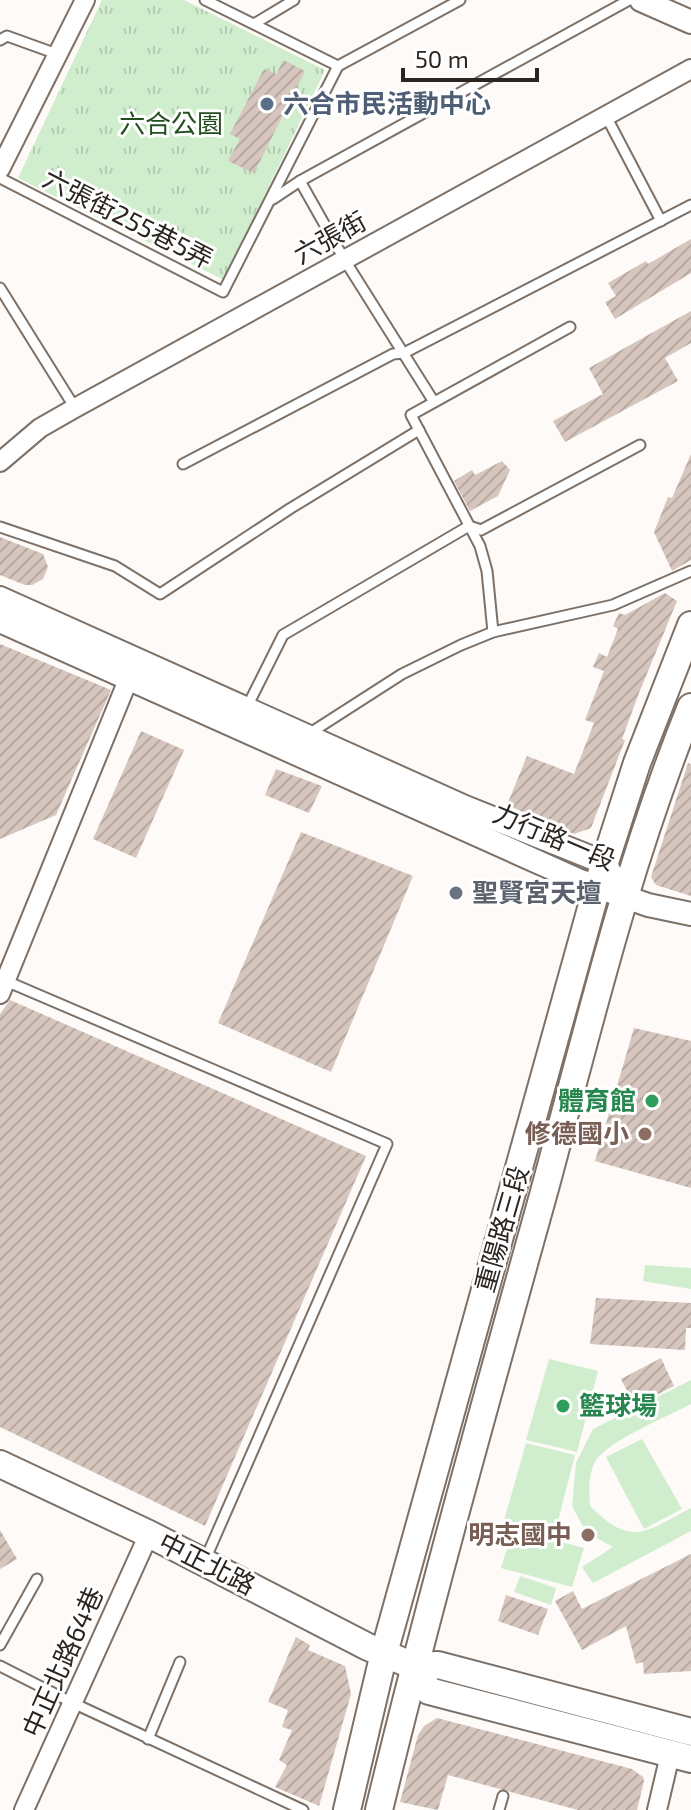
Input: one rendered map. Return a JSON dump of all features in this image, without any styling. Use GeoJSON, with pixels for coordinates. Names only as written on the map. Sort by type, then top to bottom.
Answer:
{"type":"FeatureCollection","features":[{"type":"Feature","properties":{"kind":"main road","name":"重陽路三段"},"geometry":{"type":"LineString","coordinates":[[347,1810],[384,1653],[601,875],[637,763],[691,625]]}},
{"type":"Feature","properties":{"kind":"main road","name":"重陽路三段"},"geometry":{"type":"LineString","coordinates":[[379,1810],[414,1666],[624,896],[668,764],[691,707]]}},
{"type":"Feature","properties":{"kind":"main road","name":"中正北路"},"geometry":{"type":"LineString","coordinates":[[0,1464],[149,1534],[414,1666],[438,1665],[691,1732]]}},
{"type":"Feature","properties":{"kind":"main road","name":"中正北路"},"geometry":{"type":"LineString","coordinates":[[414,1666],[429,1691],[680,1757]]}},
{"type":"Feature","properties":{"kind":"street"},"geometry":{"type":"LineString","coordinates":[[0,169],[85,0]]}},
{"type":"Feature","properties":{"kind":"street"},"geometry":{"type":"LineString","coordinates":[[641,0],[691,22]]}},
{"type":"Feature","properties":{"kind":"street","name":"六張街"},"geometry":{"type":"LineString","coordinates":[[0,462],[40,428],[75,408],[691,69]]}},
{"type":"Feature","properties":{"kind":"street","name":"力行路一段"},"geometry":{"type":"LineString","coordinates":[[0,598],[242,717],[601,875]]}},
{"type":"Feature","properties":{"kind":"street","name":"力行路一段"},"geometry":{"type":"LineString","coordinates":[[0,621],[128,680],[307,735],[465,807],[601,875],[624,896]]}},
{"type":"Feature","properties":{"kind":"street"},"geometry":{"type":"LineString","coordinates":[[3,987],[128,680]]}},
{"type":"Feature","properties":{"kind":"street"},"geometry":{"type":"LineString","coordinates":[[624,896],[648,905],[691,914]]}},
{"type":"Feature","properties":{"kind":"street","name":"中正北路64巷"},"geometry":{"type":"LineString","coordinates":[[24,1810],[149,1534]]}},
{"type":"Feature","properties":{"kind":"street"},"geometry":{"type":"LineString","coordinates":[[657,1810],[680,1757]]}},
{"type":"Feature","properties":{"kind":"lane"},"geometry":{"type":"LineString","coordinates":[[205,0],[338,66],[460,0]]}},
{"type":"Feature","properties":{"kind":"lane"},"geometry":{"type":"LineString","coordinates":[[254,24],[294,0]]}},
{"type":"Feature","properties":{"kind":"lane"},"geometry":{"type":"LineString","coordinates":[[270,201],[300,181],[629,0]]}},
{"type":"Feature","properties":{"kind":"lane"},"geometry":{"type":"LineString","coordinates":[[0,40],[7,36],[57,54]]}},
{"type":"Feature","properties":{"kind":"lane","name":"六張街255巷5弄"},"geometry":{"type":"LineString","coordinates":[[0,178],[223,292],[338,66]]}},
{"type":"Feature","properties":{"kind":"lane"},"geometry":{"type":"LineString","coordinates":[[606,116],[661,221]]}},
{"type":"Feature","properties":{"kind":"lane"},"geometry":{"type":"LineString","coordinates":[[300,181],[344,259],[434,402]]}},
{"type":"Feature","properties":{"kind":"lane"},"geometry":{"type":"LineString","coordinates":[[183,464],[393,354],[404,353],[691,205]]}},
{"type":"Feature","properties":{"kind":"lane"},"geometry":{"type":"LineString","coordinates":[[0,288],[75,408]]}},
{"type":"Feature","properties":{"kind":"lane"},"geometry":{"type":"LineString","coordinates":[[493,632],[487,571],[480,546],[411,415],[570,327]]}},
{"type":"Feature","properties":{"kind":"lane"},"geometry":{"type":"LineString","coordinates":[[0,527],[115,566],[160,594],[291,508],[419,430]]}},
{"type":"Feature","properties":{"kind":"lane"},"geometry":{"type":"LineString","coordinates":[[242,717],[283,635],[469,526],[481,530],[640,445]]}},
{"type":"Feature","properties":{"kind":"lane"},"geometry":{"type":"LineString","coordinates":[[307,735],[402,674],[493,632],[613,605],[691,571]]}},
{"type":"Feature","properties":{"kind":"lane"},"geometry":{"type":"LineString","coordinates":[[3,987],[387,1144],[204,1562]]}},
{"type":"Feature","properties":{"kind":"lane"},"geometry":{"type":"LineString","coordinates":[[0,1645],[37,1579]]}},
{"type":"Feature","properties":{"kind":"lane"},"geometry":{"type":"LineString","coordinates":[[148,1739],[180,1662]]}},
{"type":"Feature","properties":{"kind":"lane"},"geometry":{"type":"LineString","coordinates":[[0,1666],[148,1739],[303,1810]]}},
{"type":"Feature","properties":{"kind":"lane"},"geometry":{"type":"LineString","coordinates":[[499,1810],[503,1796]]}},
{"type":"Feature","properties":{"kind":"green space","name":"六合公園"},"geometry":{"type":"Polygon","coordinates":[[[102,0],[184,0],[325,70],[224,280],[18,178],[102,0]]]}},
{"type":"Feature","properties":{"kind":"green space"},"geometry":{"type":"Polygon","coordinates":[[[645,1265],[691,1268],[691,1289],[643,1281],[645,1265]]]}},
{"type":"Feature","properties":{"kind":"green space","name":"籃球場"},"geometry":{"type":"Polygon","coordinates":[[[549,1359],[598,1371],[577,1452],[526,1440],[549,1359]]]}},
{"type":"Feature","properties":{"kind":"green space"},"geometry":{"type":"Polygon","coordinates":[[[691,1380],[691,1404],[612,1445],[595,1462],[589,1489],[590,1506],[617,1527],[639,1532],[691,1508],[691,1531],[593,1583],[582,1567],[613,1547],[593,1536],[582,1525],[572,1506],[576,1463],[593,1429],[691,1380]]]}},
{"type":"Feature","properties":{"kind":"green space","name":"籃球場"},"geometry":{"type":"Polygon","coordinates":[[[642,1439],[682,1509],[644,1529],[606,1457],[642,1439]]]}},
{"type":"Feature","properties":{"kind":"green space","name":"籃球場"},"geometry":{"type":"Polygon","coordinates":[[[526,1443],[575,1455],[554,1537],[503,1524],[526,1443]]]}},
{"type":"Feature","properties":{"kind":"green space"},"geometry":{"type":"Polygon","coordinates":[[[513,1529],[584,1548],[572,1587],[501,1568],[513,1529]]]}},
{"type":"Feature","properties":{"kind":"green space"},"geometry":{"type":"Polygon","coordinates":[[[520,1576],[556,1588],[551,1605],[514,1592],[520,1576]]]}},
{"type":"Feature","properties":{"kind":"building","name":"六合市民活動中心"},"geometry":{"type":"Polygon","coordinates":[[[283,60],[305,71],[254,173],[228,161],[240,139],[230,134],[264,69],[277,74],[283,60]]]}},
{"type":"Feature","properties":{"kind":"building"},"geometry":{"type":"Polygon","coordinates":[[[691,239],[691,273],[615,319],[605,302],[616,296],[608,283],[691,239]]]}},
{"type":"Feature","properties":{"kind":"building"},"geometry":{"type":"Polygon","coordinates":[[[691,311],[691,343],[665,358],[678,381],[565,442],[553,421],[603,394],[589,368],[691,311]]]}},
{"type":"Feature","properties":{"kind":"building"},"geometry":{"type":"Polygon","coordinates":[[[691,454],[691,560],[672,571],[654,532],[691,454]]]}},
{"type":"Feature","properties":{"kind":"building"},"geometry":{"type":"Polygon","coordinates":[[[502,461],[510,470],[498,496],[470,511],[454,481],[472,470],[475,475],[502,461]]]}},
{"type":"Feature","properties":{"kind":"building"},"geometry":{"type":"Polygon","coordinates":[[[0,537],[43,554],[48,567],[43,579],[25,585],[0,575],[0,537]]]}},
{"type":"Feature","properties":{"kind":"building"},"geometry":{"type":"Polygon","coordinates":[[[665,593],[677,601],[639,693],[622,739],[625,740],[591,828],[574,834],[507,805],[527,756],[574,774],[594,723],[585,720],[604,671],[593,667],[599,653],[607,657],[618,629],[613,626],[619,613],[625,615],[665,593]]]}},
{"type":"Feature","properties":{"kind":"building"},"geometry":{"type":"Polygon","coordinates":[[[0,644],[111,690],[56,815],[0,839],[0,644]]]}},
{"type":"Feature","properties":{"kind":"building"},"geometry":{"type":"Polygon","coordinates":[[[141,731],[184,750],[136,858],[93,839],[141,731]]]}},
{"type":"Feature","properties":{"kind":"building"},"geometry":{"type":"Polygon","coordinates":[[[688,763],[691,764],[691,896],[656,885],[651,877],[688,763]]]}},
{"type":"Feature","properties":{"kind":"building"},"geometry":{"type":"Polygon","coordinates":[[[276,769],[322,786],[309,813],[265,795],[276,769]]]}},
{"type":"Feature","properties":{"kind":"building"},"geometry":{"type":"Polygon","coordinates":[[[301,832],[413,876],[331,1072],[218,1023],[301,832]]]}},
{"type":"Feature","properties":{"kind":"building"},"geometry":{"type":"Polygon","coordinates":[[[10,1000],[366,1156],[205,1526],[0,1427],[0,1014],[10,1000]]]}},
{"type":"Feature","properties":{"kind":"building","name":"體育館"},"geometry":{"type":"Polygon","coordinates":[[[634,1028],[691,1041],[691,1188],[595,1161],[634,1028]]]}},
{"type":"Feature","properties":{"kind":"building"},"geometry":{"type":"Polygon","coordinates":[[[596,1298],[691,1303],[691,1328],[686,1328],[685,1350],[590,1344],[596,1298]]]}},
{"type":"Feature","properties":{"kind":"building"},"geometry":{"type":"Polygon","coordinates":[[[661,1358],[674,1386],[635,1406],[621,1379],[661,1358]]]}},
{"type":"Feature","properties":{"kind":"building"},"geometry":{"type":"Polygon","coordinates":[[[0,1530],[17,1559],[0,1569],[0,1530]]]}},
{"type":"Feature","properties":{"kind":"building"},"geometry":{"type":"Polygon","coordinates":[[[691,1554],[691,1671],[644,1674],[643,1662],[636,1664],[626,1626],[582,1650],[555,1601],[573,1591],[582,1609],[691,1554]]]}},
{"type":"Feature","properties":{"kind":"building"},"geometry":{"type":"Polygon","coordinates":[[[506,1595],[548,1609],[538,1635],[498,1621],[506,1595]]]}},
{"type":"Feature","properties":{"kind":"building"},"geometry":{"type":"Polygon","coordinates":[[[296,1637],[310,1645],[308,1650],[345,1666],[351,1694],[319,1806],[275,1787],[287,1765],[279,1760],[292,1730],[282,1727],[288,1710],[268,1702],[296,1637]]]}},
{"type":"Feature","properties":{"kind":"building"},"geometry":{"type":"Polygon","coordinates":[[[437,1718],[632,1769],[644,1781],[637,1810],[578,1810],[448,1775],[438,1810],[400,1802],[418,1735],[424,1726],[437,1718]]]}},
{"type":"Feature","properties":{"kind":"place","name":"六合市民活動中心"},"geometry":{"type":"Point","coordinates":[267,104]}},
{"type":"Feature","properties":{"kind":"place","name":"聖賢宮天壇"},"geometry":{"type":"Point","coordinates":[456,893]}},
{"type":"Feature","properties":{"kind":"place","name":"體育館"},"geometry":{"type":"Point","coordinates":[652,1101]}},
{"type":"Feature","properties":{"kind":"place","name":"修德國小"},"geometry":{"type":"Point","coordinates":[645,1134]}},
{"type":"Feature","properties":{"kind":"place","name":"籃球場"},"geometry":{"type":"Point","coordinates":[563,1406]}},
{"type":"Feature","properties":{"kind":"place","name":"明志國中"},"geometry":{"type":"Point","coordinates":[588,1535]}}]}
